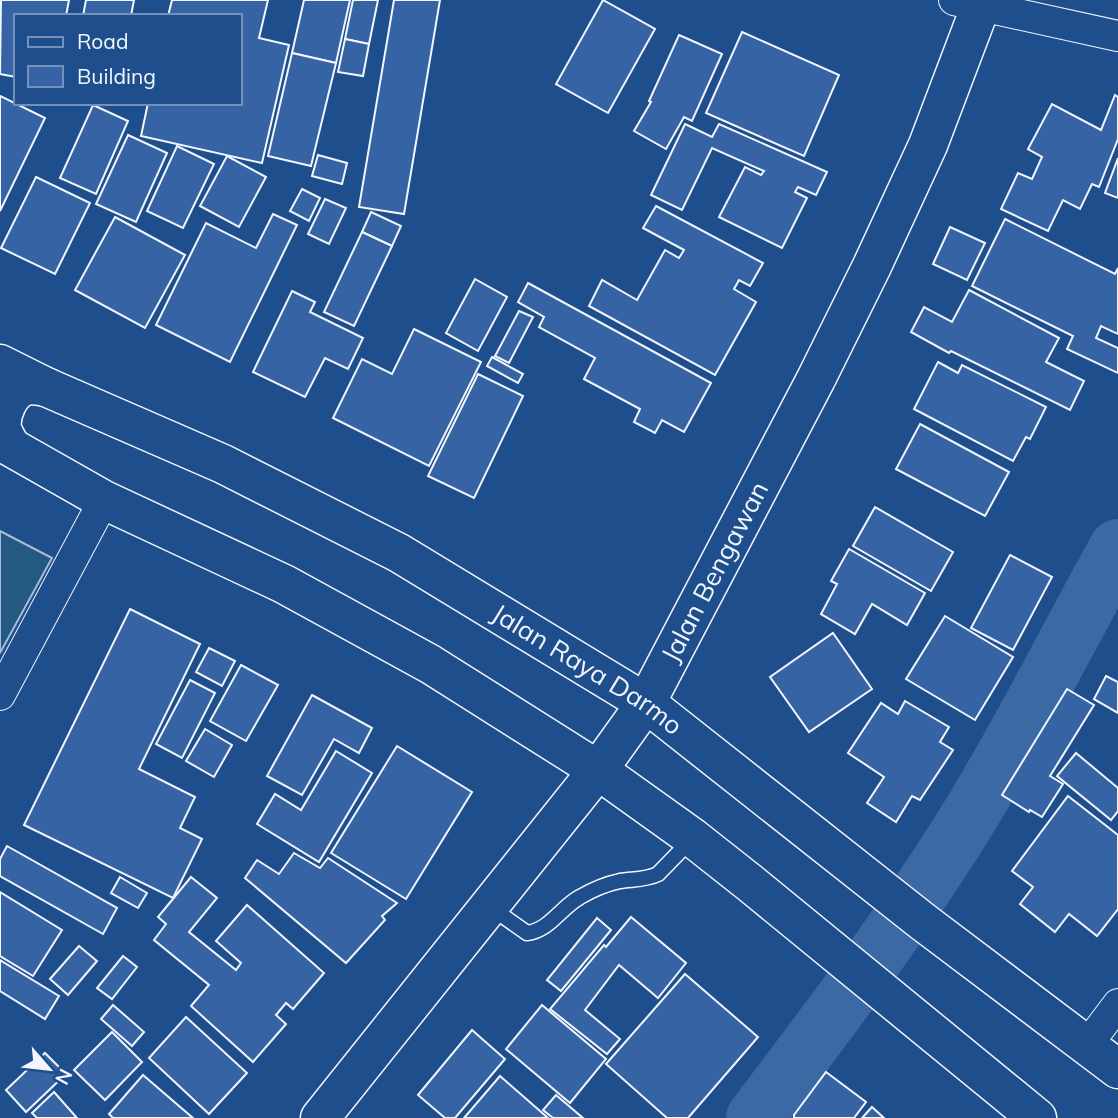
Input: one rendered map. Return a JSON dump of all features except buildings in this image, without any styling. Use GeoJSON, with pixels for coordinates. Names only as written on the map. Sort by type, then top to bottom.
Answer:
{"type":"FeatureCollection","features":[{"type":"Feature","properties":{"kind":"main road","name":"Jalan Bengawan"},"geometry":{"type":"LineString","coordinates":[[320,1118],[598,770],[646,704],[872,266],[928,145],[973,2]]}},
{"type":"Feature","properties":{"kind":"main road","name":"Jalan Raya Darmo"},"geometry":{"type":"LineString","coordinates":[[0,364],[46,387],[223,464],[399,553],[646,704],[922,921],[1118,1069]]}},
{"type":"Feature","properties":{"kind":"main road"},"geometry":{"type":"LineString","coordinates":[[46,387],[24,386],[15,392],[6,404],[1,421],[5,443],[104,500],[284,584],[430,664],[598,770],[693,838],[1037,1118]]}},
{"type":"Feature","properties":{"kind":"street"},"geometry":{"type":"LineString","coordinates":[[973,2],[1118,36]]}},
{"type":"Feature","properties":{"kind":"street"},"geometry":{"type":"LineString","coordinates":[[0,695],[104,500]]}},
{"type":"Feature","properties":{"kind":"street"},"geometry":{"type":"LineString","coordinates":[[1088,1044],[1118,1004]]}},
{"type":"Feature","properties":{"kind":"lane"},"geometry":{"type":"LineString","coordinates":[[490,907],[527,933],[538,932],[568,904],[580,897],[620,881],[651,878],[658,874],[693,838]]}},
{"type":"Feature","properties":{"kind":"shaded area"},"geometry":{"type":"Polygon","coordinates":[[[0,531],[52,558],[0,653],[0,531]]]}},
{"type":"Feature","properties":{"kind":"waterway"},"geometry":{"type":"LineString","coordinates":[[755,1118],[869,965],[950,848],[1012,743],[1118,548]]}}]}
